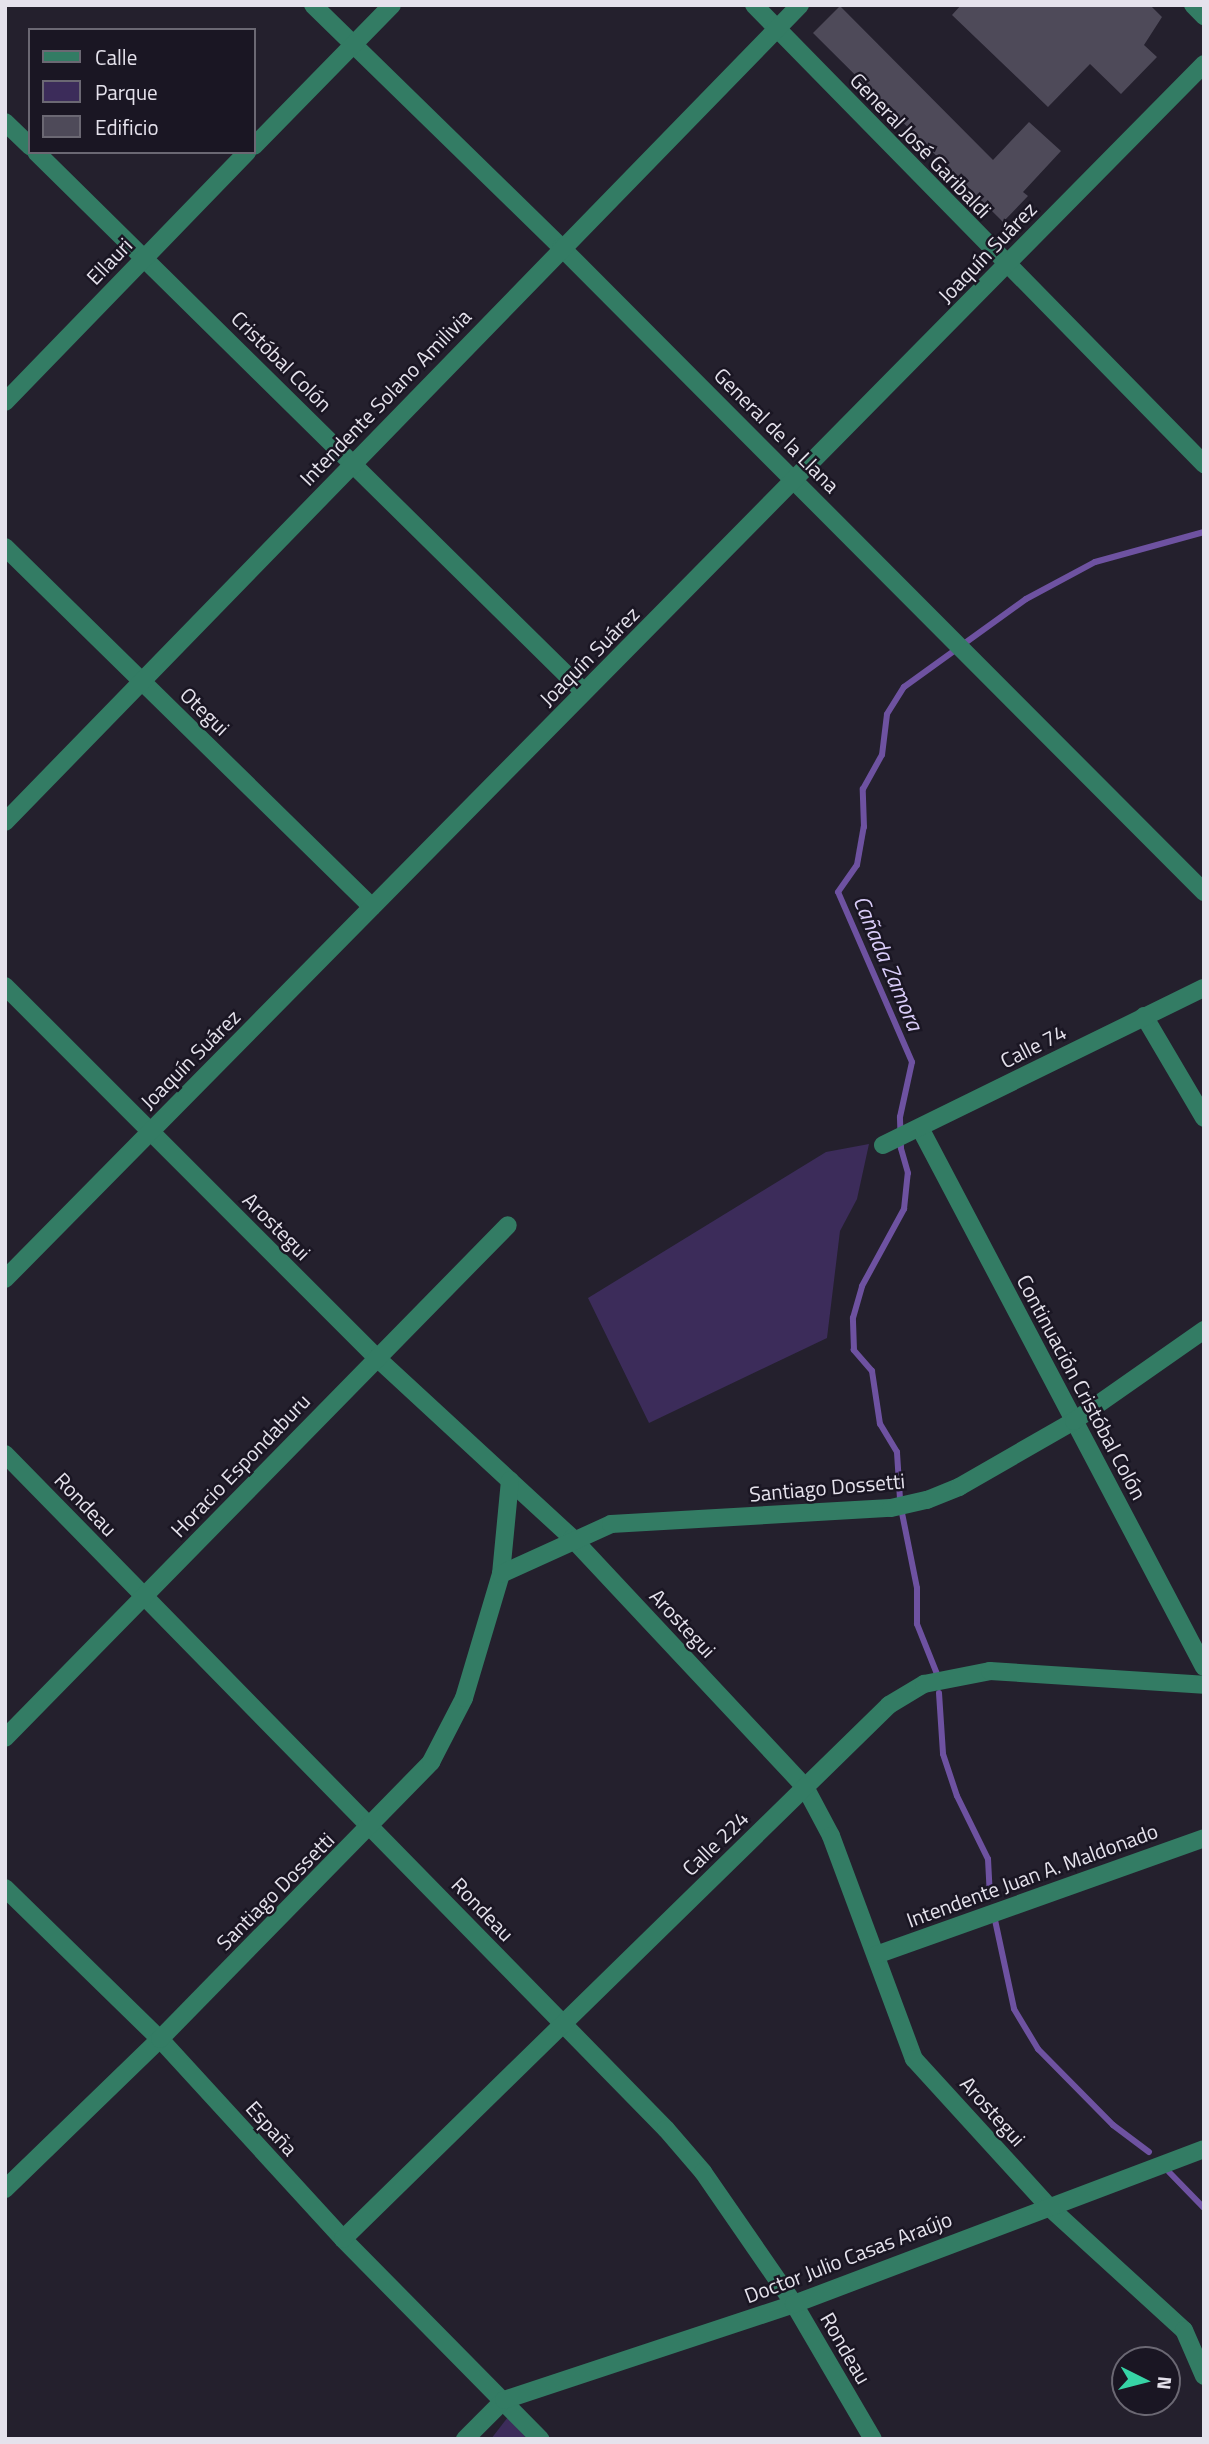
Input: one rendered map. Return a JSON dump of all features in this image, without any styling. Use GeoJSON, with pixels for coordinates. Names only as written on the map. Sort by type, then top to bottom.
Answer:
{"type":"FeatureCollection","features":[{"type":"Feature","properties":{"kind":"street","name":"General de la Llana"},"geometry":{"type":"LineString","coordinates":[[313,5],[561,247],[1204,892]]}},
{"type":"Feature","properties":{"kind":"street"},"geometry":{"type":"LineString","coordinates":[[256,144],[392,5]]}},
{"type":"Feature","properties":{"kind":"street","name":"General José Garibaldi"},"geometry":{"type":"LineString","coordinates":[[754,5],[1005,265],[1204,464]]}},
{"type":"Feature","properties":{"kind":"street","name":"Intendente Solano Amilivia"},"geometry":{"type":"LineString","coordinates":[[5,822],[561,247],[800,5]]}},
{"type":"Feature","properties":{"kind":"street"},"geometry":{"type":"LineString","coordinates":[[1193,5],[1204,16]]}},
{"type":"Feature","properties":{"kind":"street","name":"Joaquín Suárez"},"geometry":{"type":"LineString","coordinates":[[5,1279],[1204,64]]}},
{"type":"Feature","properties":{"kind":"street"},"geometry":{"type":"LineString","coordinates":[[5,122],[28,144]]}},
{"type":"Feature","properties":{"kind":"street","name":"Cristóbal Colón"},"geometry":{"type":"LineString","coordinates":[[38,154],[584,692]]}},
{"type":"Feature","properties":{"kind":"street","name":"Ellauri"},"geometry":{"type":"LineString","coordinates":[[5,402],[245,154]]}},
{"type":"Feature","properties":{"kind":"street","name":"Otegui"},"geometry":{"type":"LineString","coordinates":[[5,547],[372,907]]}},
{"type":"Feature","properties":{"kind":"street","name":"Arostegui"},"geometry":{"type":"LineString","coordinates":[[5,986],[377,1358],[572,1538],[805,1787],[831,1836],[914,2059],[1048,2206],[1184,2330],[1204,2376]]}},
{"type":"Feature","properties":{"kind":"street","name":"Calle 74"},"geometry":{"type":"LineString","coordinates":[[902,1136],[1204,988]]}},
{"type":"Feature","properties":{"kind":"street"},"geometry":{"type":"LineString","coordinates":[[1144,1016],[1204,1118]]}},
{"type":"Feature","properties":{"kind":"street","name":"Continuación Cristóbal Colón"},"geometry":{"type":"LineString","coordinates":[[902,1136],[1074,1421],[1204,1667]]}},
{"type":"Feature","properties":{"kind":"street","name":"Horacio Espondaburu"},"geometry":{"type":"LineString","coordinates":[[5,1738],[508,1225]]}},
{"type":"Feature","properties":{"kind":"street","name":"Santiago Dossetti"},"geometry":{"type":"LineString","coordinates":[[501,1574],[572,1538],[611,1524],[891,1508],[928,1500],[959,1487],[1074,1421],[1204,1330]]}},
{"type":"Feature","properties":{"kind":"street","name":"Rondeau"},"geometry":{"type":"LineString","coordinates":[[5,1454],[563,2023],[703,2172],[794,2304],[873,2439]]}},
{"type":"Feature","properties":{"kind":"street","name":"Santiago Dossetti"},"geometry":{"type":"LineString","coordinates":[[5,2189],[160,2039],[370,1827],[430,1762],[464,1698],[501,1574],[510,1480]]}},
{"type":"Feature","properties":{"kind":"street","name":"Calle 224"},"geometry":{"type":"LineString","coordinates":[[343,2239],[889,1705],[923,1684],[955,1675],[990,1671],[1204,1685]]}},
{"type":"Feature","properties":{"kind":"street","name":"Intendente Juan A. Maldonado"},"geometry":{"type":"LineString","coordinates":[[876,1955],[1204,1838]]}},
{"type":"Feature","properties":{"kind":"street","name":"España"},"geometry":{"type":"LineString","coordinates":[[5,1888],[160,2039],[343,2239],[540,2439]]}},
{"type":"Feature","properties":{"kind":"street","name":"Doctor Julio Casas Araújo"},"geometry":{"type":"LineString","coordinates":[[504,2400],[794,2304],[1204,2149]]}},
{"type":"Feature","properties":{"kind":"street"},"geometry":{"type":"LineString","coordinates":[[465,2439],[504,2400]]}},
{"type":"Feature","properties":{"kind":"green space"},"geometry":{"type":"Polygon","coordinates":[[[869,1144],[857,1199],[840,1231],[827,1338],[649,1423],[588,1298],[826,1152],[869,1144]]]}},
{"type":"Feature","properties":{"kind":"green space"},"geometry":{"type":"Polygon","coordinates":[[[508,2417],[527,2439],[491,2439],[508,2417]]]}},
{"type":"Feature","properties":{"kind":"building"},"geometry":{"type":"Polygon","coordinates":[[[961,5],[1150,5],[1162,17],[1144,45],[1157,57],[1121,94],[1090,64],[1048,107],[952,15],[961,5]]]}},
{"type":"Feature","properties":{"kind":"building"},"geometry":{"type":"Polygon","coordinates":[[[840,6],[993,160],[1029,122],[1061,151],[1023,192],[1028,196],[1003,222],[813,33],[840,6]]]}},
{"type":"Feature","properties":{"kind":"waterway","name":"Cañada Zamora"},"geometry":{"type":"LineString","coordinates":[[900,1499],[897,1452],[880,1424],[872,1371],[854,1350],[853,1318],[862,1286],[904,1209],[908,1173],[901,1148],[900,1117],[912,1062],[838,892],[857,865],[864,827],[863,789],[882,755],[887,714],[904,687],[1026,599],[1095,562],[1204,532]]}},
{"type":"Feature","properties":{"kind":"waterway","name":"Cañada Zamora"},"geometry":{"type":"LineString","coordinates":[[902,1513],[917,1588],[917,1624],[937,1674]]}},
{"type":"Feature","properties":{"kind":"waterway","name":"Cañada Zamora"},"geometry":{"type":"LineString","coordinates":[[939,1693],[943,1754],[957,1796],[988,1859],[990,1898]]}},
{"type":"Feature","properties":{"kind":"waterway","name":"Cañada Zamora"},"geometry":{"type":"LineString","coordinates":[[995,1920],[1014,2009],[1038,2049],[1113,2125],[1149,2152]]}},
{"type":"Feature","properties":{"kind":"waterway","name":"Cañada Zamora"},"geometry":{"type":"LineString","coordinates":[[1169,2172],[1204,2208]]}}]}
